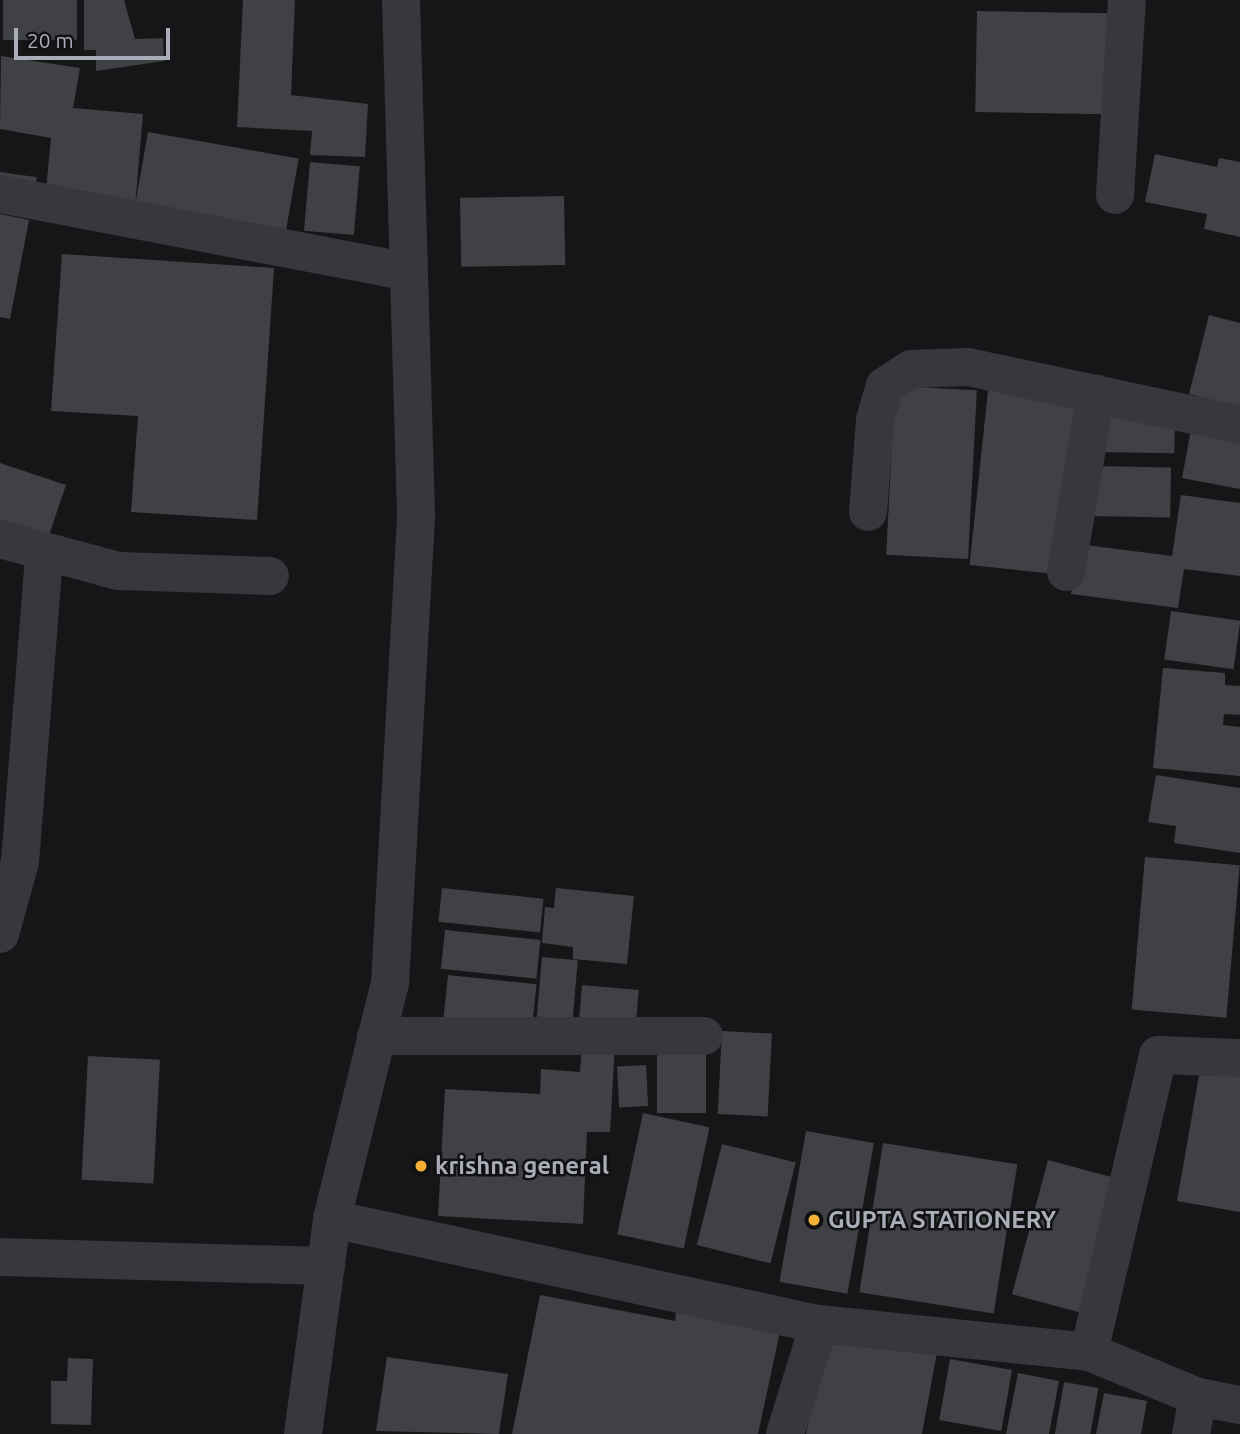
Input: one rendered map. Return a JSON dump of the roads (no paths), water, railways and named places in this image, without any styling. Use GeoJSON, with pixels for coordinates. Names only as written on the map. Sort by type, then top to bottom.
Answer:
{"type":"FeatureCollection","features":[{"type":"Feature","properties":{"kind":"street"},"geometry":{"type":"LineString","coordinates":[[303,1434],[332,1219],[390,983],[416,513],[401,0]]}},
{"type":"Feature","properties":{"kind":"street"},"geometry":{"type":"LineString","coordinates":[[1115,195],[1127,0]]}},
{"type":"Feature","properties":{"kind":"street"},"geometry":{"type":"LineString","coordinates":[[0,194],[409,272]]}},
{"type":"Feature","properties":{"kind":"street"},"geometry":{"type":"LineString","coordinates":[[868,512],[875,420],[885,386],[911,369],[968,367],[1240,425]]}},
{"type":"Feature","properties":{"kind":"street"},"geometry":{"type":"LineString","coordinates":[[1066,572],[1096,394]]}},
{"type":"Feature","properties":{"kind":"street"},"geometry":{"type":"LineString","coordinates":[[0,539],[44,555],[119,570],[270,576]]}},
{"type":"Feature","properties":{"kind":"street"},"geometry":{"type":"LineString","coordinates":[[0,934],[20,862],[44,555]]}},
{"type":"Feature","properties":{"kind":"street"},"geometry":{"type":"LineString","coordinates":[[376,1037],[704,1036]]}},
{"type":"Feature","properties":{"kind":"street"},"geometry":{"type":"LineString","coordinates":[[1089,1352],[1158,1055],[1240,1058]]}},
{"type":"Feature","properties":{"kind":"street"},"geometry":{"type":"LineString","coordinates":[[332,1219],[819,1324],[1089,1352],[1198,1397],[1240,1405]]}},
{"type":"Feature","properties":{"kind":"street"},"geometry":{"type":"LineString","coordinates":[[0,1257],[326,1266]]}},
{"type":"Feature","properties":{"kind":"street"},"geometry":{"type":"LineString","coordinates":[[785,1434],[819,1324]]}},
{"type":"Feature","properties":{"kind":"street"},"geometry":{"type":"LineString","coordinates":[[1191,1434],[1198,1397]]}},
{"type":"Feature","properties":{"kind":"place","name":"krishna general"},"geometry":{"type":"Point","coordinates":[421,1166]}},
{"type":"Feature","properties":{"kind":"place","name":"GUPTA STATIONERY"},"geometry":{"type":"Point","coordinates":[814,1220]}}]}
